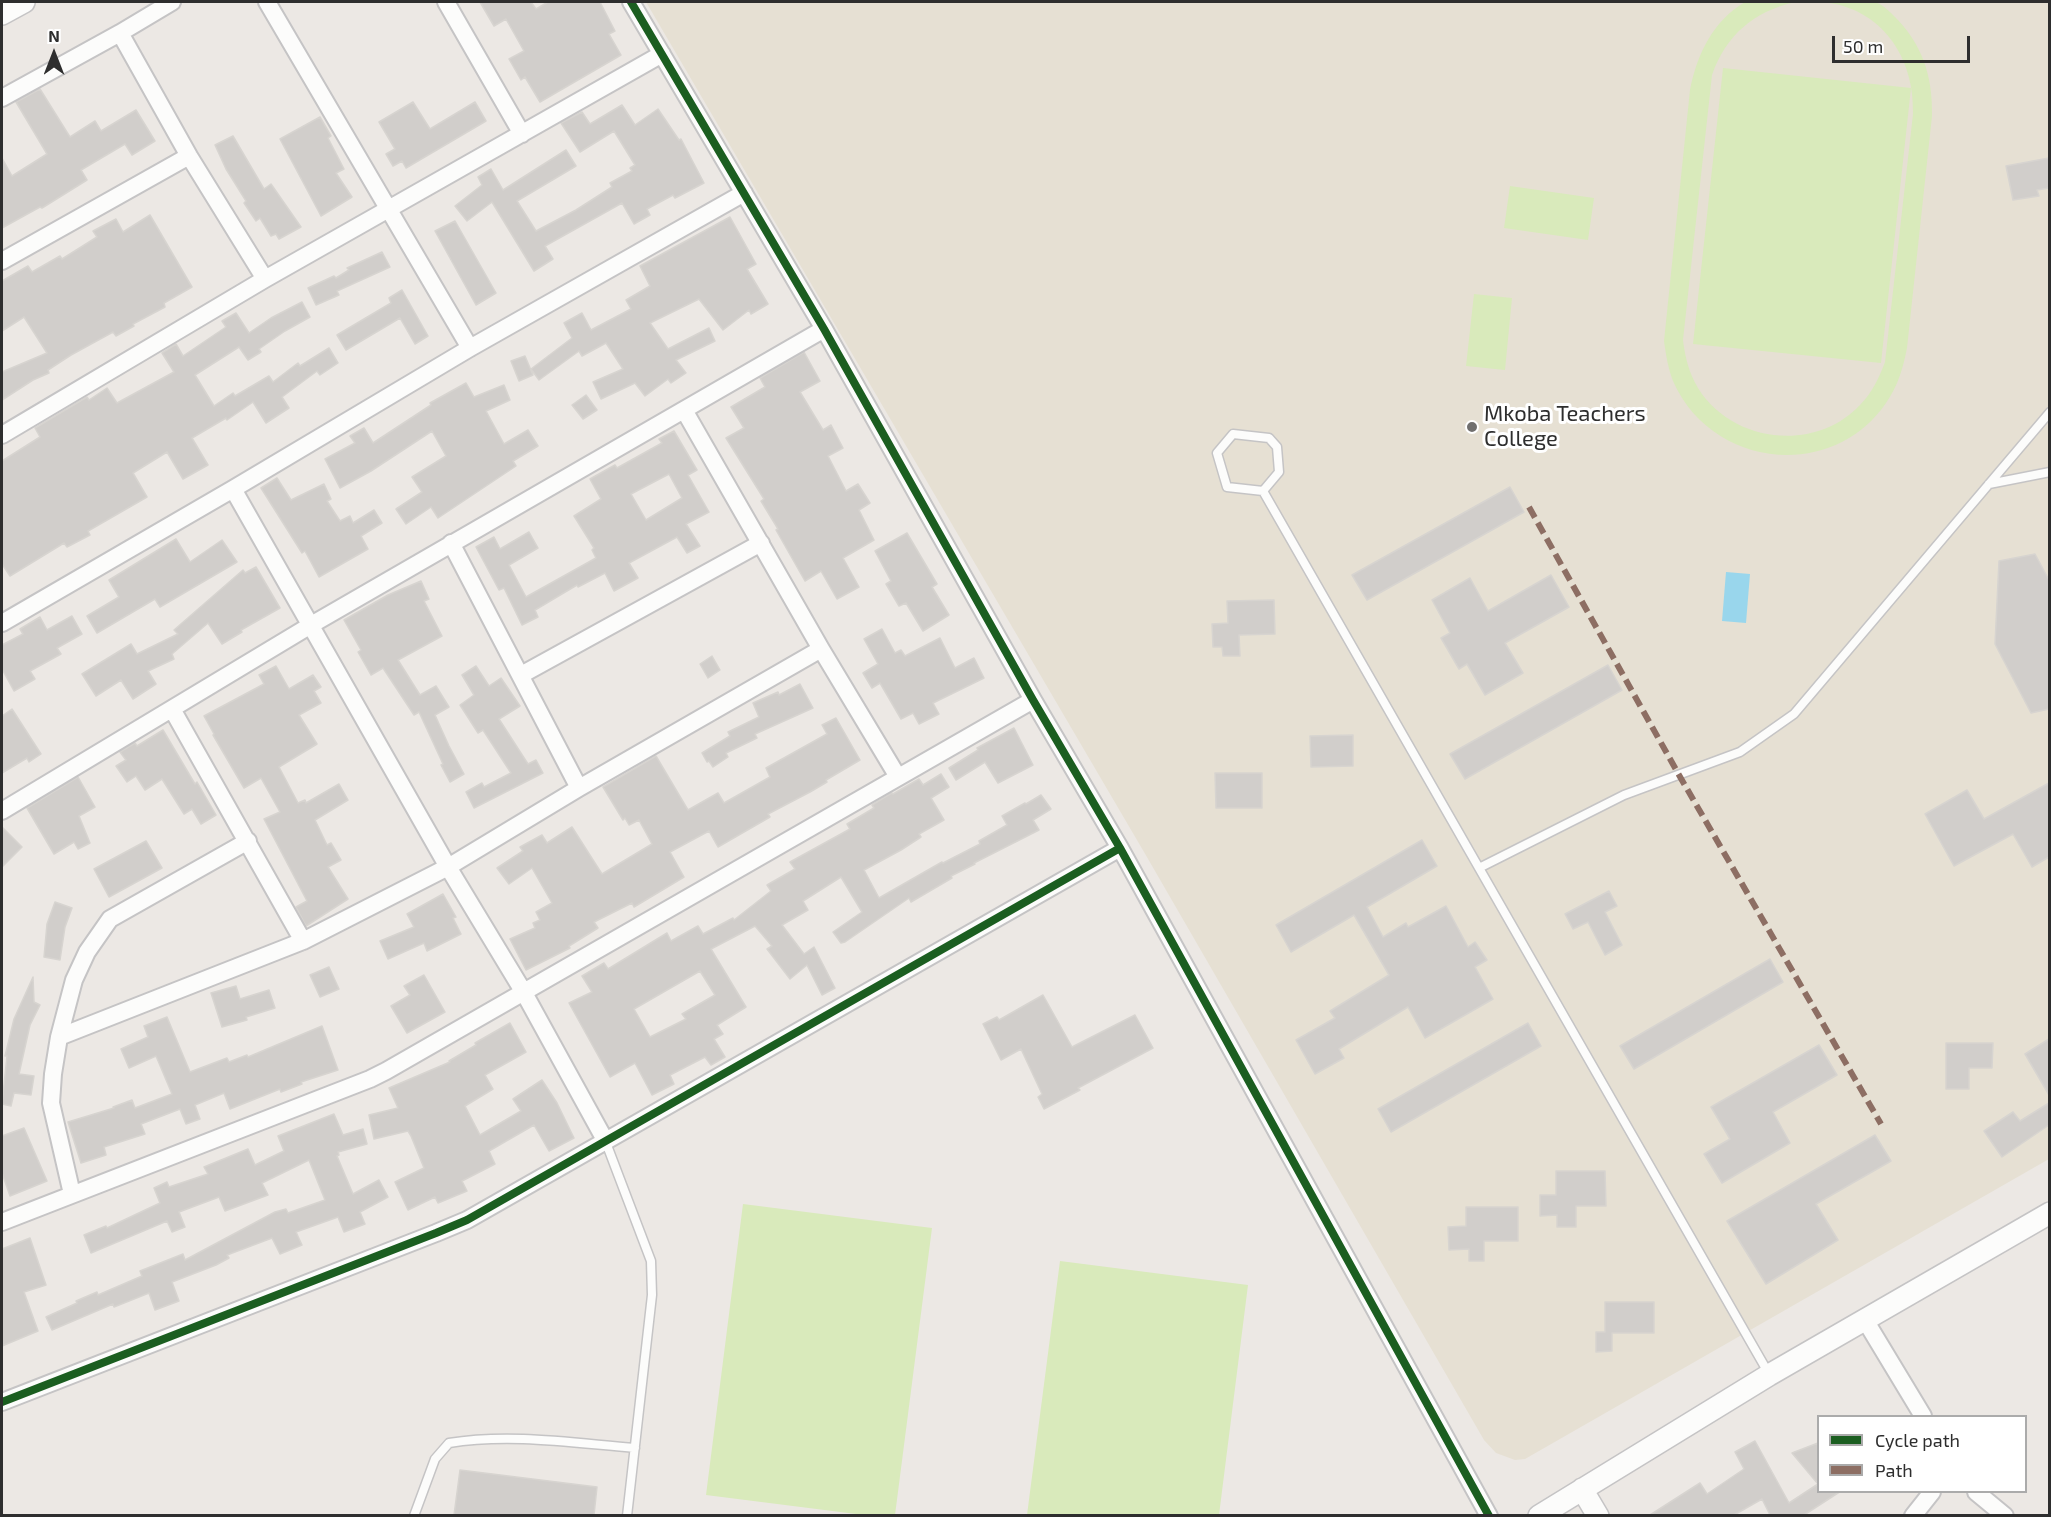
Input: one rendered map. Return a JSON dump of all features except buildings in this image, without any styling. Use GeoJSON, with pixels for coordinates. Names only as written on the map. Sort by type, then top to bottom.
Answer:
{"type":"FeatureCollection","features":[{"type":"Feature","properties":{"kind":"street"},"geometry":{"type":"LineString","coordinates":[[2,14],[24,2]]}},
{"type":"Feature","properties":{"kind":"street"},"geometry":{"type":"LineString","coordinates":[[2,98],[172,2]]}},
{"type":"Feature","properties":{"kind":"street"},"geometry":{"type":"LineString","coordinates":[[267,2],[470,348]]}},
{"type":"Feature","properties":{"kind":"street"},"geometry":{"type":"LineString","coordinates":[[446,2],[522,134]]}},
{"type":"Feature","properties":{"kind":"street"},"geometry":{"type":"LineString","coordinates":[[631,2],[824,329],[1033,700],[1120,848],[1490,1515]]}},
{"type":"Feature","properties":{"kind":"street"},"geometry":{"type":"LineString","coordinates":[[120,33],[189,156],[265,279]]}},
{"type":"Feature","properties":{"kind":"street"},"geometry":{"type":"LineString","coordinates":[[2,435],[265,279],[662,54]]}},
{"type":"Feature","properties":{"kind":"street"},"geometry":{"type":"LineString","coordinates":[[2,261],[189,156]]}},
{"type":"Feature","properties":{"kind":"street"},"geometry":{"type":"LineString","coordinates":[[2,622],[234,489],[470,348],[744,193]]}},
{"type":"Feature","properties":{"kind":"street"},"geometry":{"type":"LineString","coordinates":[[2,811],[311,625],[824,329]]}},
{"type":"Feature","properties":{"kind":"street"},"geometry":{"type":"LineString","coordinates":[[684,410],[821,649],[898,777]]}},
{"type":"Feature","properties":{"kind":"street"},"geometry":{"type":"LineString","coordinates":[[234,489],[448,867],[523,991],[605,1140]]}},
{"type":"Feature","properties":{"kind":"street"},"geometry":{"type":"LineString","coordinates":[[451,543],[579,788]]}},
{"type":"Feature","properties":{"kind":"street"},"geometry":{"type":"LineString","coordinates":[[521,675],[761,543]]}},
{"type":"Feature","properties":{"kind":"street"},"geometry":{"type":"LineString","coordinates":[[59,1037],[303,940],[448,867],[579,788],[821,649]]}},
{"type":"Feature","properties":{"kind":"street"},"geometry":{"type":"LineString","coordinates":[[2,1222],[369,1079],[1033,700]]}},
{"type":"Feature","properties":{"kind":"street"},"geometry":{"type":"LineString","coordinates":[[172,709],[303,940]]}},
{"type":"Feature","properties":{"kind":"street"},"geometry":{"type":"LineString","coordinates":[[72,1194],[51,1103],[59,1037],[80,965],[110,919],[248,841]]}},
{"type":"Feature","properties":{"kind":"street"},"geometry":{"type":"LineString","coordinates":[[2,1402],[453,1226],[1120,848]]}},
{"type":"Feature","properties":{"kind":"street"},"geometry":{"type":"LineString","coordinates":[[1539,1515],[1769,1375],[2049,1213]]}},
{"type":"Feature","properties":{"kind":"street"},"geometry":{"type":"LineString","coordinates":[[1865,1320],[1922,1415]]}},
{"type":"Feature","properties":{"kind":"street"},"geometry":{"type":"LineString","coordinates":[[1581,1489],[1598,1515]]}},
{"type":"Feature","properties":{"kind":"street"},"geometry":{"type":"LineString","coordinates":[[1913,1515],[1930,1493]]}},
{"type":"Feature","properties":{"kind":"street"},"geometry":{"type":"LineString","coordinates":[[1978,1493],[2005,1515]]}},
{"type":"Feature","properties":{"kind":"lane"},"geometry":{"type":"LineString","coordinates":[[1479,868],[1624,795],[1740,752],[1794,714],[2049,412]]}},
{"type":"Feature","properties":{"kind":"lane"},"geometry":{"type":"LineString","coordinates":[[1233,434],[1269,438],[1277,447],[1279,472],[1263,491],[1227,487],[1217,453],[1233,434]]}},
{"type":"Feature","properties":{"kind":"lane"},"geometry":{"type":"LineString","coordinates":[[1989,484],[2049,472]]}},
{"type":"Feature","properties":{"kind":"lane"},"geometry":{"type":"LineString","coordinates":[[1263,491],[1769,1375]]}},
{"type":"Feature","properties":{"kind":"lane"},"geometry":{"type":"LineString","coordinates":[[605,1140],[651,1261],[652,1272],[652,1295],[627,1515]]}},
{"type":"Feature","properties":{"kind":"lane"},"geometry":{"type":"LineString","coordinates":[[414,1515],[435,1460],[449,1443],[479,1438],[635,1448]]}},
{"type":"Feature","properties":{"kind":"shaded area","name":"Mkoba Teachers College"},"geometry":{"type":"Polygon","coordinates":[[[646,2],[2049,2],[2049,1159],[1525,1459],[1515,1460],[1496,1453],[1484,1440],[1144,852],[646,2]]]}},
{"type":"Feature","properties":{"kind":"green space"},"geometry":{"type":"Polygon","coordinates":[[[1868,1],[1877,3],[1893,15],[1911,37],[1924,61],[1932,101],[1907,348],[1900,377],[1886,403],[1863,428],[1835,445],[1805,454],[1774,454],[1743,447],[1715,432],[1691,410],[1673,381],[1664,341],[1693,77],[1702,51],[1715,29],[1745,2],[1796,2],[1767,12],[1744,27],[1725,48],[1712,75],[1683,340],[1688,365],[1698,388],[1713,406],[1731,421],[1752,430],[1775,435],[1798,435],[1820,430],[1842,420],[1860,405],[1875,385],[1885,362],[1913,114],[1912,93],[1901,56],[1891,39],[1878,25],[1844,6],[1823,2],[1868,1]]]}},
{"type":"Feature","properties":{"kind":"green space"},"geometry":{"type":"Polygon","coordinates":[[[1723,68],[1911,88],[1881,363],[1693,344],[1723,68]]]}},
{"type":"Feature","properties":{"kind":"green space"},"geometry":{"type":"Polygon","coordinates":[[[1510,186],[1594,198],[1588,240],[1504,228],[1510,186]]]}},
{"type":"Feature","properties":{"kind":"green space"},"geometry":{"type":"Polygon","coordinates":[[[1474,294],[1512,298],[1505,370],[1466,366],[1474,294]]]}},
{"type":"Feature","properties":{"kind":"green space"},"geometry":{"type":"Polygon","coordinates":[[[743,1204],[932,1228],[895,1515],[864,1515],[706,1495],[743,1204]]]}},
{"type":"Feature","properties":{"kind":"green space"},"geometry":{"type":"Polygon","coordinates":[[[1060,1261],[1248,1285],[1219,1515],[1027,1515],[1060,1261]]]}},
{"type":"Feature","properties":{"kind":"water"},"geometry":{"type":"Polygon","coordinates":[[[1726,572],[1750,574],[1746,623],[1722,621],[1726,572]]]}},
{"type":"Feature","properties":{"kind":"marked path"},"geometry":{"type":"LineString","coordinates":[[1529,507],[1679,775],[1881,1124]]}},
{"type":"Feature","properties":{"kind":"cycle path"},"geometry":{"type":"LineString","coordinates":[[631,2],[824,329],[1033,700],[1120,848],[1489,1516]]}},
{"type":"Feature","properties":{"kind":"cycle path"},"geometry":{"type":"LineString","coordinates":[[2,1402],[467,1220],[1120,848]]}},
{"type":"Feature","properties":{"kind":"place","name":"Mkoba Teachers College"},"geometry":{"type":"Point","coordinates":[1472,427]}}]}
